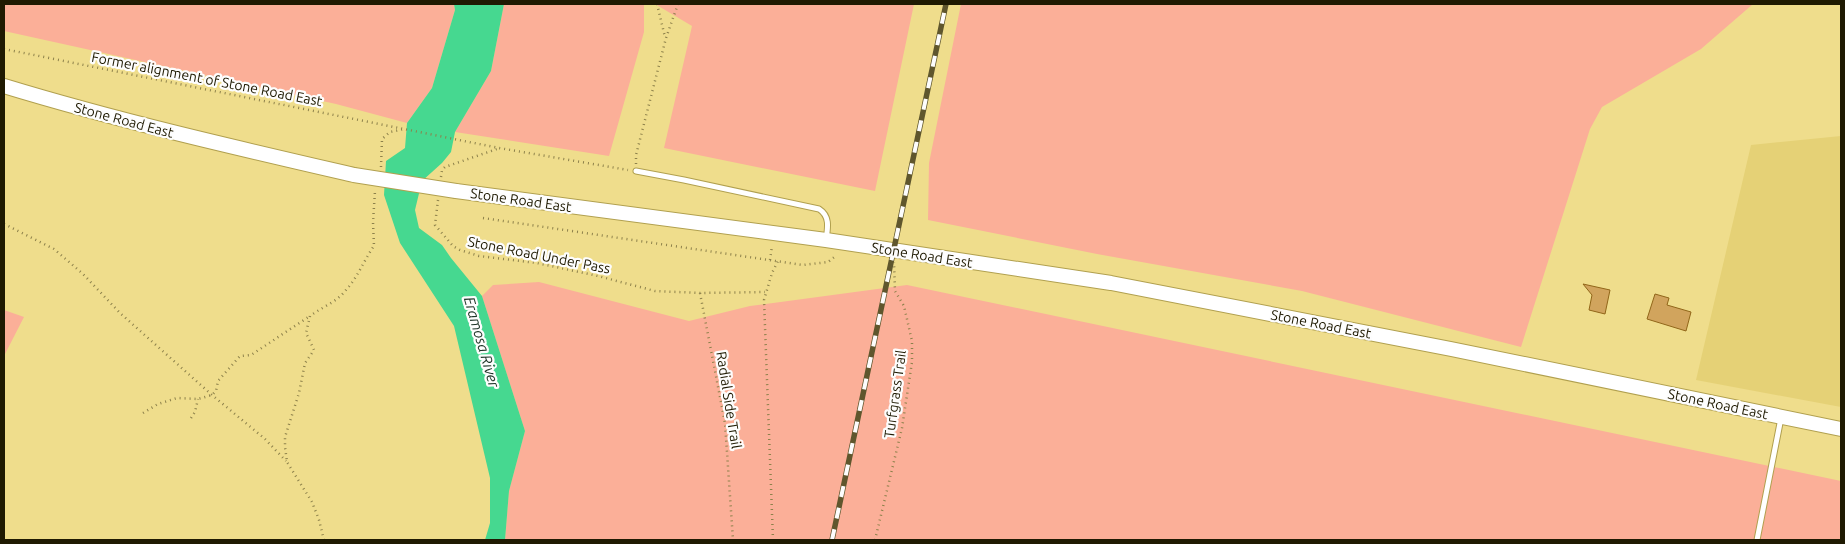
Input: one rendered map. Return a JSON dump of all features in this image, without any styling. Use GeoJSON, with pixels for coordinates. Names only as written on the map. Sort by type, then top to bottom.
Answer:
{"type":"FeatureCollection","features":[{"type":"Feature","properties":{"kind":"main road","name":"Stone Road East"},"geometry":{"type":"LineString","coordinates":[[4,86],[188,137],[354,175],[456,191],[848,243],[1111,283],[1451,349],[1841,428]]}},
{"type":"Feature","properties":{"kind":"lane"},"geometry":{"type":"LineString","coordinates":[[636,171],[819,209],[827,219],[826,240]]}},
{"type":"Feature","properties":{"kind":"lane"},"geometry":{"type":"LineString","coordinates":[[1758,540],[1781,417]]}},
{"type":"Feature","properties":{"kind":"path"},"geometry":{"type":"LineString","coordinates":[[657,4],[666,38]]}},
{"type":"Feature","properties":{"kind":"path"},"geometry":{"type":"LineString","coordinates":[[441,180],[442,170],[445,166],[499,148],[636,171],[636,155],[666,38],[678,4]]}},
{"type":"Feature","properties":{"kind":"path","name":"Former alignment of Stone Road East"},"geometry":{"type":"LineString","coordinates":[[4,49],[499,148]]}},
{"type":"Feature","properties":{"kind":"path"},"geometry":{"type":"LineString","coordinates":[[381,172],[382,140],[390,132],[405,129]]}},
{"type":"Feature","properties":{"kind":"path"},"geometry":{"type":"LineString","coordinates":[[143,413],[158,404],[177,398],[198,399],[212,395],[216,391],[218,381],[240,356],[252,355],[335,300],[346,290],[374,246],[373,222],[376,190]]}},
{"type":"Feature","properties":{"kind":"path","name":"Stone Road Under Pass"},"geometry":{"type":"LineString","coordinates":[[438,198],[435,225],[453,246],[479,256],[537,263],[655,291],[700,293],[765,292]]}},
{"type":"Feature","properties":{"kind":"path"},"geometry":{"type":"LineString","coordinates":[[483,218],[803,265],[828,262],[848,243]]}},
{"type":"Feature","properties":{"kind":"path"},"geometry":{"type":"LineString","coordinates":[[4,224],[54,249],[83,274],[120,313],[212,395],[265,439],[287,462],[312,502],[324,540]]}},
{"type":"Feature","properties":{"kind":"path","name":"Turfgrass Trail"},"geometry":{"type":"LineString","coordinates":[[875,540],[902,428],[912,362],[912,341],[904,306],[895,291],[893,251]]}},
{"type":"Feature","properties":{"kind":"path"},"geometry":{"type":"LineString","coordinates":[[773,540],[765,292],[778,261]]}},
{"type":"Feature","properties":{"kind":"path","name":"Radial Side Trail"},"geometry":{"type":"LineString","coordinates":[[700,293],[726,423],[733,540]]}},
{"type":"Feature","properties":{"kind":"path"},"geometry":{"type":"LineString","coordinates":[[287,462],[285,438],[299,393],[305,363],[314,350],[306,333],[310,316]]}},
{"type":"Feature","properties":{"kind":"path"},"geometry":{"type":"LineString","coordinates":[[191,418],[195,412],[198,399]]}},
{"type":"Feature","properties":{"kind":"shaded area"},"geometry":{"type":"Polygon","coordinates":[[[4,4],[454,4],[455,10],[432,88],[407,123],[336,104],[4,31],[4,4]]]}},
{"type":"Feature","properties":{"kind":"shaded area"},"geometry":{"type":"Polygon","coordinates":[[[504,4],[644,4],[644,32],[609,156],[455,132],[491,71],[504,4]]]}},
{"type":"Feature","properties":{"kind":"shaded area"},"geometry":{"type":"Polygon","coordinates":[[[655,4],[914,4],[875,191],[664,148],[692,26],[655,4]]]}},
{"type":"Feature","properties":{"kind":"shaded area"},"geometry":{"type":"Polygon","coordinates":[[[961,4],[1753,4],[1701,49],[1602,107],[1590,129],[1521,347],[1302,291],[1097,254],[928,220],[929,163],[961,4]]]}},
{"type":"Feature","properties":{"kind":"shaded area"},"geometry":{"type":"Polygon","coordinates":[[[1841,136],[1841,407],[1696,380],[1751,145],[1841,136]]]}},
{"type":"Feature","properties":{"kind":"shaded area"},"geometry":{"type":"Polygon","coordinates":[[[539,282],[689,321],[750,306],[907,285],[1841,481],[1841,540],[505,540],[509,491],[525,431],[482,296],[493,285],[539,282]]]}},
{"type":"Feature","properties":{"kind":"shaded area"},"geometry":{"type":"Polygon","coordinates":[[[4,310],[24,317],[4,356],[4,310]]]}},
{"type":"Feature","properties":{"kind":"water","name":"Eramosa River"},"geometry":{"type":"Polygon","coordinates":[[[454,4],[504,4],[491,71],[455,132],[451,152],[422,181],[415,210],[419,228],[442,245],[482,296],[525,431],[509,491],[505,540],[485,540],[490,523],[490,478],[454,326],[400,243],[384,195],[386,161],[405,148],[407,123],[432,88],[455,10],[454,4]]]}},
{"type":"Feature","properties":{"kind":"building"},"geometry":{"type":"Polygon","coordinates":[[[1583,284],[1610,290],[1605,314],[1589,310],[1592,295],[1583,284]]]}},
{"type":"Feature","properties":{"kind":"building"},"geometry":{"type":"Polygon","coordinates":[[[1655,294],[1669,298],[1667,305],[1691,312],[1686,331],[1647,319],[1655,294]]]}},
{"type":"Feature","properties":{"kind":"railway"},"geometry":{"type":"LineString","coordinates":[[832,540],[946,4]]}}]}
